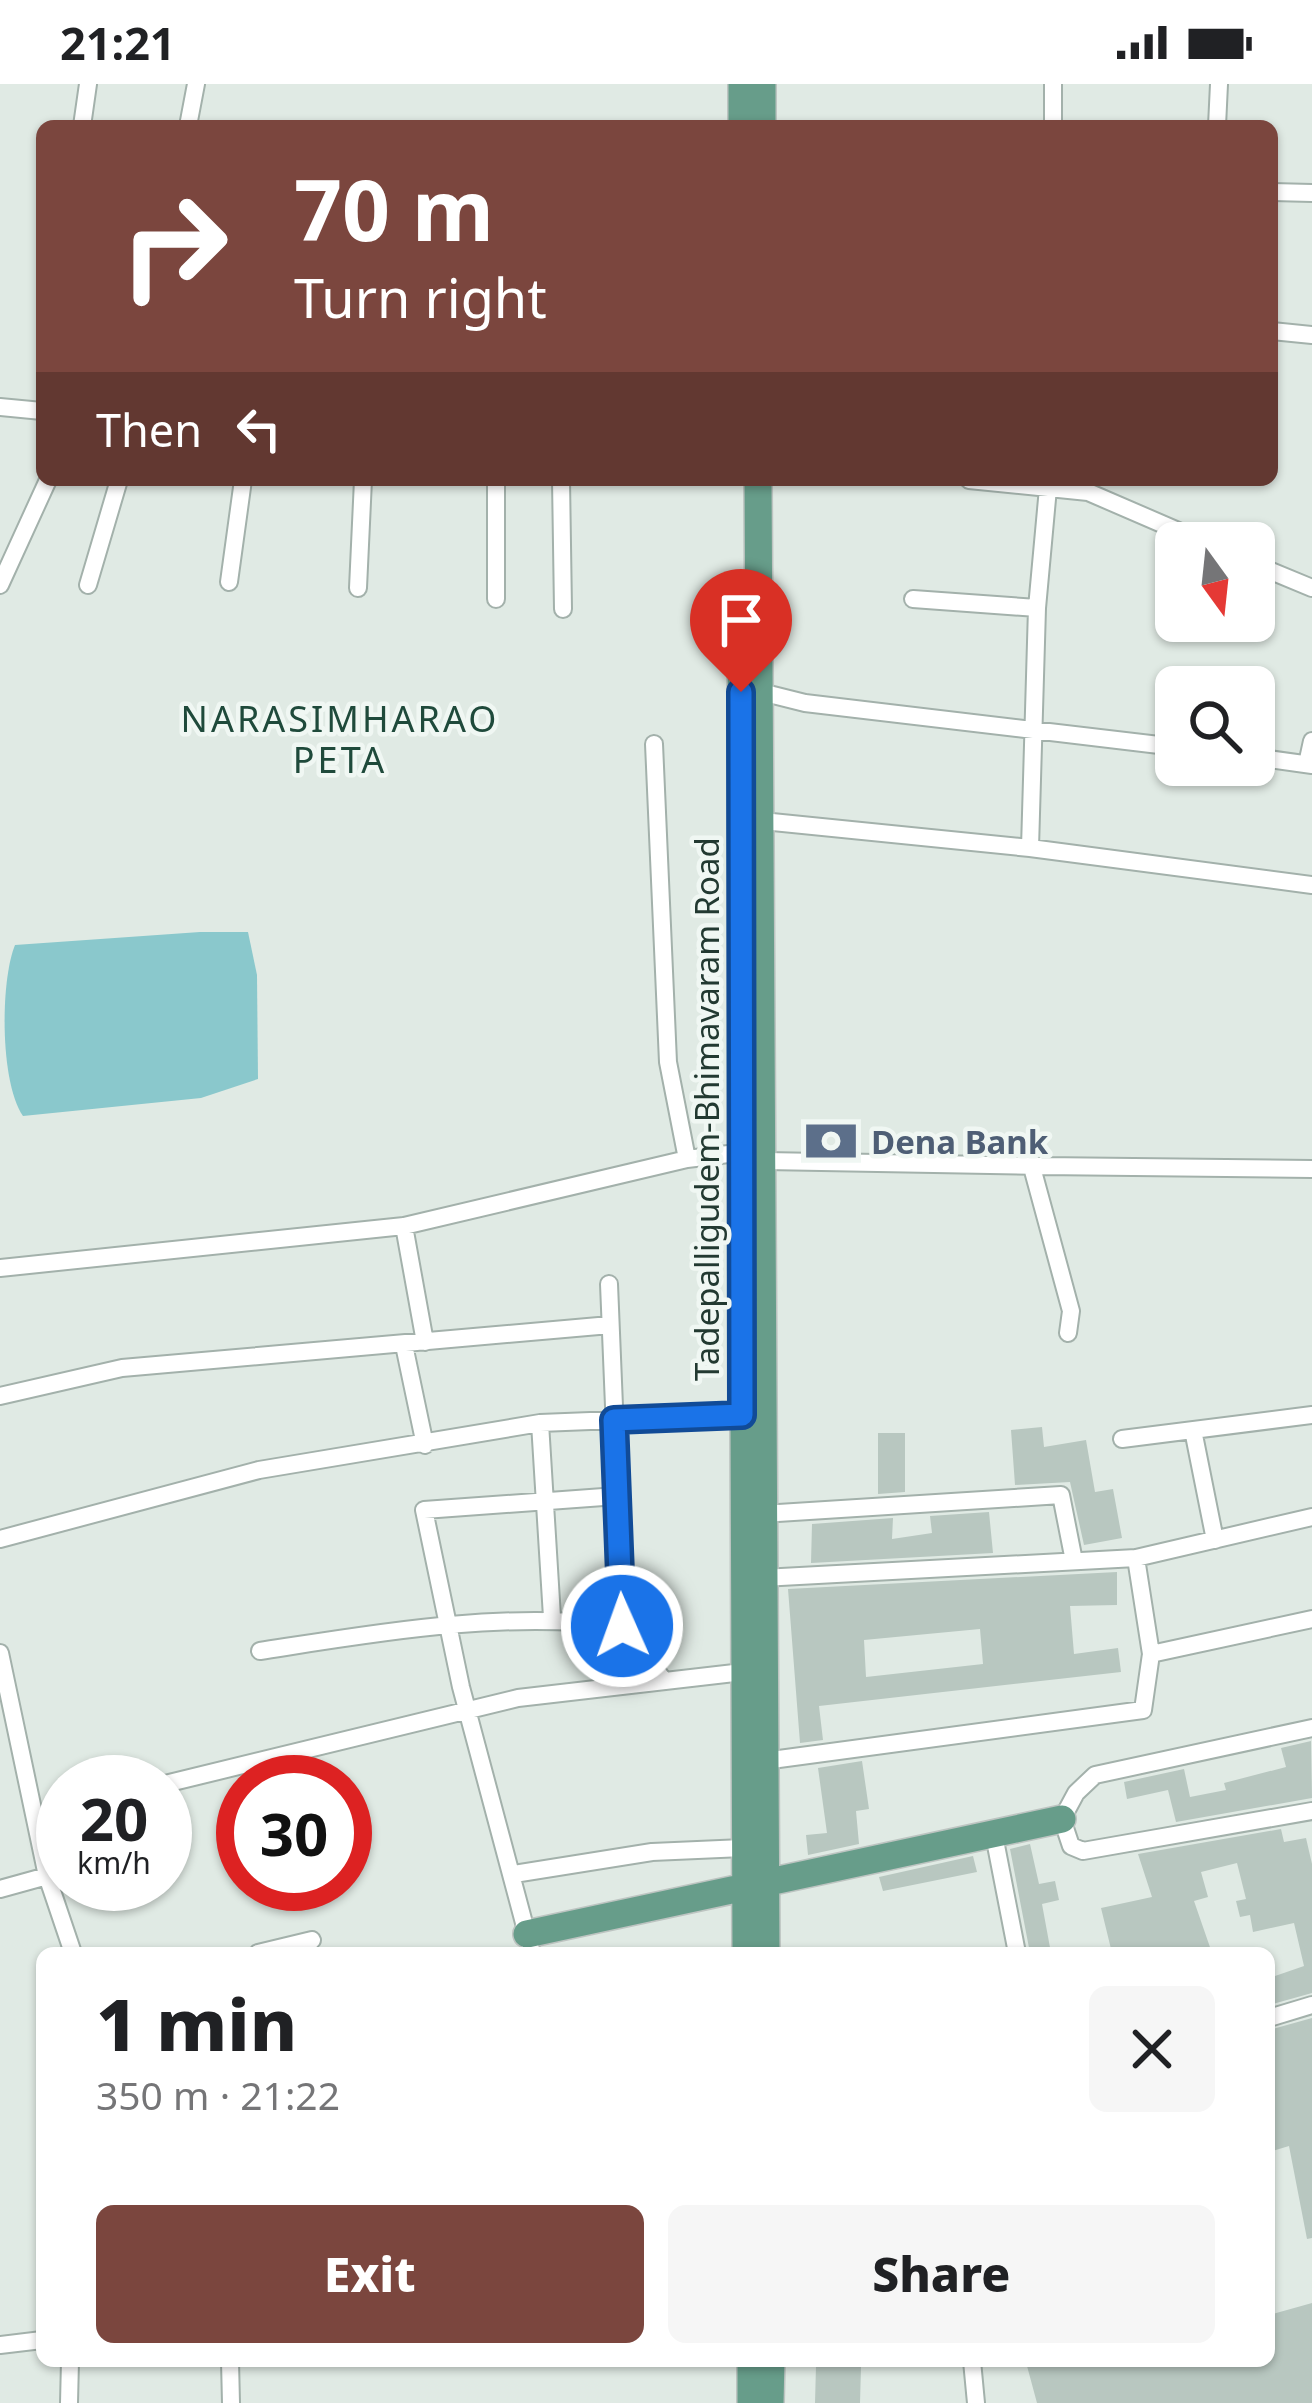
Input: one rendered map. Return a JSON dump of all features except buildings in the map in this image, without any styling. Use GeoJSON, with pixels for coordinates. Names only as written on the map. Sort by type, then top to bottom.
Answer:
{"type":"FeatureCollection","features":[{"type":"Feature","properties":{"kind":"main road"},"geometry":{"type":"LineString","coordinates":[[742,84],[742,120]]}},
{"type":"Feature","properties":{"kind":"main road"},"geometry":{"type":"LineString","coordinates":[[762,84],[762,120]]}},
{"type":"Feature","properties":{"kind":"main road","name":"Tadepalligudem-Bhimavaram Road"},"geometry":{"type":"LineString","coordinates":[[741,486],[755,1157],[742,1415],[743,1672],[753,1814],[743,1848],[753,1884],[747,1947]]}},
{"type":"Feature","properties":{"kind":"main road"},"geometry":{"type":"LineString","coordinates":[[758,486],[762,821],[755,1157],[764,1761],[753,1814],[753,1884],[765,1947]]}},
{"type":"Feature","properties":{"kind":"main road"},"geometry":{"type":"LineString","coordinates":[[530,1944],[753,1884],[1062,1819]]}},
{"type":"Feature","properties":{"kind":"main road"},"geometry":{"type":"LineString","coordinates":[[751,2367],[751,2403]]}},
{"type":"Feature","properties":{"kind":"main road"},"geometry":{"type":"LineString","coordinates":[[770,2403],[771,2367]]}},
{"type":"Feature","properties":{"kind":"street"},"geometry":{"type":"LineString","coordinates":[[83,120],[88,84]]}},
{"type":"Feature","properties":{"kind":"street"},"geometry":{"type":"LineString","coordinates":[[189,120],[196,84]]}},
{"type":"Feature","properties":{"kind":"street"},"geometry":{"type":"LineString","coordinates":[[1053,84],[1053,120]]}},
{"type":"Feature","properties":{"kind":"street"},"geometry":{"type":"LineString","coordinates":[[1217,120],[1219,84]]}},
{"type":"Feature","properties":{"kind":"street"},"geometry":{"type":"LineString","coordinates":[[1278,192],[1312,193]]}},
{"type":"Feature","properties":{"kind":"street"},"geometry":{"type":"LineString","coordinates":[[1278,332],[1312,335]]}},
{"type":"Feature","properties":{"kind":"street"},"geometry":{"type":"LineString","coordinates":[[0,406],[36,409]]}},
{"type":"Feature","properties":{"kind":"street"},"geometry":{"type":"LineString","coordinates":[[0,585],[45,486]]}},
{"type":"Feature","properties":{"kind":"street"},"geometry":{"type":"LineString","coordinates":[[88,585],[117,486]]}},
{"type":"Feature","properties":{"kind":"street"},"geometry":{"type":"LineString","coordinates":[[229,582],[242,486]]}},
{"type":"Feature","properties":{"kind":"street"},"geometry":{"type":"LineString","coordinates":[[358,588],[363,486]]}},
{"type":"Feature","properties":{"kind":"street"},"geometry":{"type":"LineString","coordinates":[[496,486],[496,599]]}},
{"type":"Feature","properties":{"kind":"street"},"geometry":{"type":"LineString","coordinates":[[561,486],[563,609]]}},
{"type":"Feature","properties":{"kind":"street"},"geometry":{"type":"LineString","coordinates":[[1028,486],[1088,493],[1156,522]]}},
{"type":"Feature","properties":{"kind":"street"},"geometry":{"type":"LineString","coordinates":[[1030,848],[1037,608],[1048,488]]}},
{"type":"Feature","properties":{"kind":"street"},"geometry":{"type":"LineString","coordinates":[[1275,573],[1312,588]]}},
{"type":"Feature","properties":{"kind":"street"},"geometry":{"type":"LineString","coordinates":[[913,598],[1037,608]]}},
{"type":"Feature","properties":{"kind":"street"},"geometry":{"type":"LineString","coordinates":[[761,692],[805,704],[1155,744]]}},
{"type":"Feature","properties":{"kind":"street"},"geometry":{"type":"LineString","coordinates":[[1275,760],[1310,765],[1312,741]]}},
{"type":"Feature","properties":{"kind":"street"},"geometry":{"type":"LineString","coordinates":[[654,744],[668,1061],[687,1159]]}},
{"type":"Feature","properties":{"kind":"street"},"geometry":{"type":"LineString","coordinates":[[762,821],[1030,848],[1312,885]]}},
{"type":"Feature","properties":{"kind":"street"},"geometry":{"type":"LineString","coordinates":[[0,1268],[404,1226],[687,1159],[1312,1169]]}},
{"type":"Feature","properties":{"kind":"street"},"geometry":{"type":"LineString","coordinates":[[1041,1166],[1034,1171],[1071,1311],[1068,1333]]}},
{"type":"Feature","properties":{"kind":"street"},"geometry":{"type":"LineString","coordinates":[[404,1226],[425,1342]]}},
{"type":"Feature","properties":{"kind":"street"},"geometry":{"type":"LineString","coordinates":[[609,1284],[622,1626],[662,1678]]}},
{"type":"Feature","properties":{"kind":"street"},"geometry":{"type":"LineString","coordinates":[[0,1396],[122,1368],[610,1325]]}},
{"type":"Feature","properties":{"kind":"street"},"geometry":{"type":"LineString","coordinates":[[404,1345],[425,1445]]}},
{"type":"Feature","properties":{"kind":"street"},"geometry":{"type":"LineString","coordinates":[[1122,1438],[1312,1414]]}},
{"type":"Feature","properties":{"kind":"street"},"geometry":{"type":"LineString","coordinates":[[0,1540],[259,1470],[539,1423],[742,1415]]}},
{"type":"Feature","properties":{"kind":"street"},"geometry":{"type":"LineString","coordinates":[[539,1423],[552,1617]]}},
{"type":"Feature","properties":{"kind":"street"},"geometry":{"type":"LineString","coordinates":[[1193,1430],[1215,1540]]}},
{"type":"Feature","properties":{"kind":"street"},"geometry":{"type":"LineString","coordinates":[[762,1514],[1061,1495],[1073,1561]]}},
{"type":"Feature","properties":{"kind":"street"},"geometry":{"type":"LineString","coordinates":[[530,1944],[468,1710],[424,1510],[617,1496]]}},
{"type":"Feature","properties":{"kind":"street"},"geometry":{"type":"LineString","coordinates":[[762,1578],[1136,1558],[1312,1517]]}},
{"type":"Feature","properties":{"kind":"street"},"geometry":{"type":"LineString","coordinates":[[764,1761],[1143,1710],[1151,1654],[1136,1558]]}},
{"type":"Feature","properties":{"kind":"street"},"geometry":{"type":"LineString","coordinates":[[260,1651],[448,1622],[552,1617],[622,1626]]}},
{"type":"Feature","properties":{"kind":"street"},"geometry":{"type":"LineString","coordinates":[[1151,1654],[1312,1619]]}},
{"type":"Feature","properties":{"kind":"street"},"geometry":{"type":"LineString","coordinates":[[0,1653],[36,1824]]}},
{"type":"Feature","properties":{"kind":"street"},"geometry":{"type":"LineString","coordinates":[[192,1777],[468,1710],[662,1678],[743,1672]]}},
{"type":"Feature","properties":{"kind":"street"},"geometry":{"type":"LineString","coordinates":[[1312,1728],[1095,1775],[1076,1793],[1062,1819],[1071,1846],[1083,1851],[1312,1810]]}},
{"type":"Feature","properties":{"kind":"street"},"geometry":{"type":"LineString","coordinates":[[993,1830],[1016,1947]]}},
{"type":"Feature","properties":{"kind":"street"},"geometry":{"type":"LineString","coordinates":[[514,1874],[652,1852],[743,1848]]}},
{"type":"Feature","properties":{"kind":"street"},"geometry":{"type":"LineString","coordinates":[[0,1889],[36,1879]]}},
{"type":"Feature","properties":{"kind":"street"},"geometry":{"type":"LineString","coordinates":[[59,1911],[72,1947]]}},
{"type":"Feature","properties":{"kind":"street"},"geometry":{"type":"LineString","coordinates":[[283,1947],[312,1940]]}},
{"type":"Feature","properties":{"kind":"street"},"geometry":{"type":"LineString","coordinates":[[1275,2016],[1312,2005]]}},
{"type":"Feature","properties":{"kind":"street"},"geometry":{"type":"LineString","coordinates":[[0,2345],[36,2341]]}},
{"type":"Feature","properties":{"kind":"street"},"geometry":{"type":"LineString","coordinates":[[69,2403],[70,2367]]}},
{"type":"Feature","properties":{"kind":"street"},"geometry":{"type":"LineString","coordinates":[[230,2367],[231,2403]]}},
{"type":"Feature","properties":{"kind":"street"},"geometry":{"type":"LineString","coordinates":[[973,2367],[976,2403]]}},
{"type":"Feature","properties":{"kind":"water"},"geometry":{"type":"Polygon","coordinates":[[[248,932],[257,975],[258,1079],[201,1098],[23,1116],[6,1057],[7,983],[15,945],[248,932]]]}},
{"type":"Feature","properties":{"kind":"place","name":"Dena Bank"},"geometry":{"type":"Point","coordinates":[831,1141]}},
{"type":"Feature","properties":{"kind":"district","name":"NARASIMHARAO PETA"},"geometry":{"type":"Point","coordinates":[340,738]}},
{"type":"Feature","properties":{"kind":"route"},"geometry":{"type":"LineString","coordinates":[[622,1626],[614,1420],[742,1415],[741,692]]}}]}
